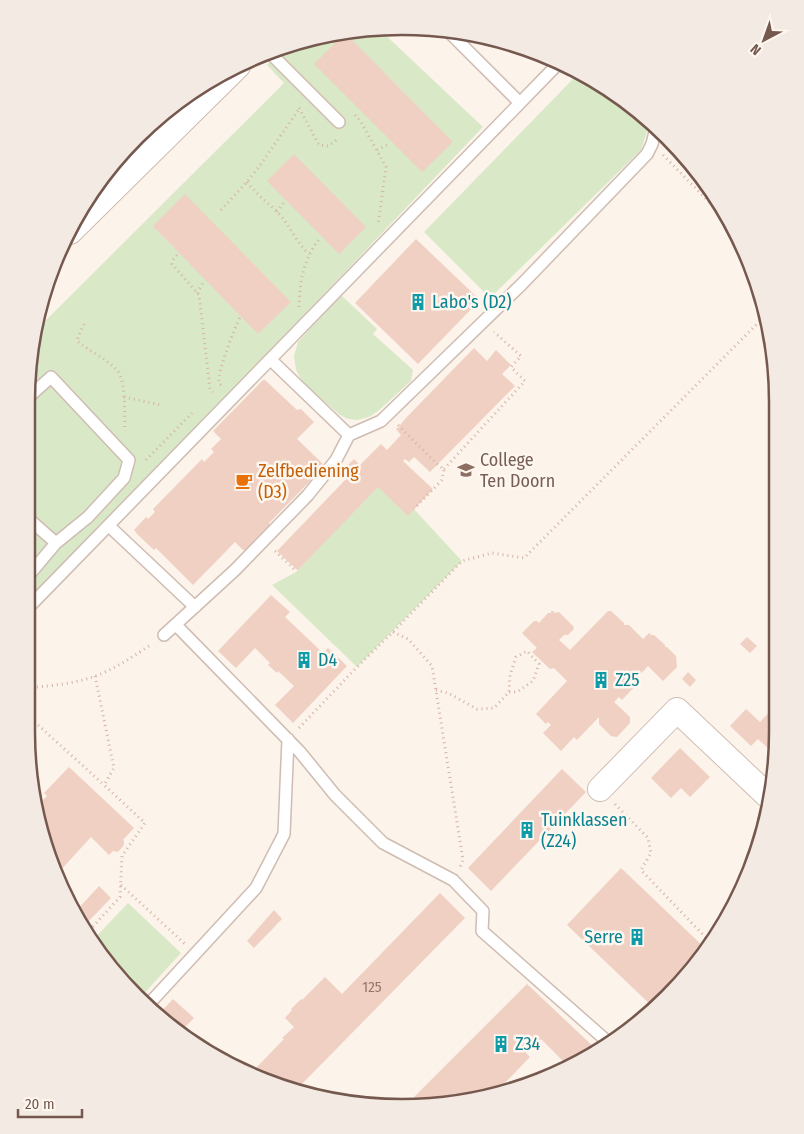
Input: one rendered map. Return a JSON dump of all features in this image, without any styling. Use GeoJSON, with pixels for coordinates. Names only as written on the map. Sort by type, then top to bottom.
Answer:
{"type":"FeatureCollection","features":[{"type":"Feature","properties":{"kind":"street"},"geometry":{"type":"LineString","coordinates":[[84,218],[221,83]]}},
{"type":"Feature","properties":{"kind":"street"},"geometry":{"type":"LineString","coordinates":[[600,789],[677,710],[764,792]]}},
{"type":"Feature","properties":{"kind":"lane"},"geometry":{"type":"LineString","coordinates":[[456,39],[520,103]]}},
{"type":"Feature","properties":{"kind":"lane"},"geometry":{"type":"LineString","coordinates":[[275,58],[339,122]]}},
{"type":"Feature","properties":{"kind":"lane"},"geometry":{"type":"LineString","coordinates":[[35,601],[554,68]]}},
{"type":"Feature","properties":{"kind":"lane"},"geometry":{"type":"LineString","coordinates":[[164,635],[235,570],[308,495],[336,460],[349,435],[381,421],[522,284],[647,154],[654,135]]}},
{"type":"Feature","properties":{"kind":"lane"},"geometry":{"type":"LineString","coordinates":[[270,360],[349,435]]}},
{"type":"Feature","properties":{"kind":"lane"},"geometry":{"type":"LineString","coordinates":[[35,391],[51,377],[129,460],[124,478],[88,517],[56,542],[35,568]]}},
{"type":"Feature","properties":{"kind":"lane"},"geometry":{"type":"LineString","coordinates":[[35,524],[56,542]]}},
{"type":"Feature","properties":{"kind":"lane"},"geometry":{"type":"LineString","coordinates":[[108,526],[195,607]]}},
{"type":"Feature","properties":{"kind":"lane"},"geometry":{"type":"LineString","coordinates":[[176,625],[300,752],[335,795],[383,843],[454,880],[483,911],[482,931],[604,1038]]}},
{"type":"Feature","properties":{"kind":"lane"},"geometry":{"type":"LineString","coordinates":[[152,1001],[256,888],[284,834],[288,740]]}},
{"type":"Feature","properties":{"kind":"path"},"geometry":{"type":"LineString","coordinates":[[222,210],[261,164],[299,109]]}},
{"type":"Feature","properties":{"kind":"path"},"geometry":{"type":"LineString","coordinates":[[349,109],[361,122],[386,167],[378,225],[381,227]]}},
{"type":"Feature","properties":{"kind":"path"},"geometry":{"type":"LineString","coordinates":[[377,150],[389,144]]}},
{"type":"Feature","properties":{"kind":"path"},"geometry":{"type":"LineString","coordinates":[[652,144],[710,203]]}},
{"type":"Feature","properties":{"kind":"path"},"geometry":{"type":"LineString","coordinates":[[247,182],[282,217],[302,248],[309,254]]}},
{"type":"Feature","properties":{"kind":"path"},"geometry":{"type":"LineString","coordinates":[[276,212],[284,202]]}},
{"type":"Feature","properties":{"kind":"path"},"geometry":{"type":"LineString","coordinates":[[299,307],[305,261],[320,238]]}},
{"type":"Feature","properties":{"kind":"path"},"geometry":{"type":"LineString","coordinates":[[178,255],[172,264],[199,294],[210,389],[213,392]]}},
{"type":"Feature","properties":{"kind":"path"},"geometry":{"type":"LineString","coordinates":[[197,293],[204,281]]}},
{"type":"Feature","properties":{"kind":"path"},"geometry":{"type":"LineString","coordinates":[[221,385],[219,382],[220,375],[230,341],[240,317]]}},
{"type":"Feature","properties":{"kind":"path"},"geometry":{"type":"LineString","coordinates":[[288,740],[462,561],[492,553],[524,558],[760,321]]}},
{"type":"Feature","properties":{"kind":"path"},"geometry":{"type":"LineString","coordinates":[[414,509],[442,480],[444,469],[525,381],[511,367],[521,356],[481,323]]}},
{"type":"Feature","properties":{"kind":"path"},"geometry":{"type":"LineString","coordinates":[[84,324],[78,341],[116,369],[121,376],[124,396],[125,432],[114,445]]}},
{"type":"Feature","properties":{"kind":"path"},"geometry":{"type":"LineString","coordinates":[[124,396],[161,404]]}},
{"type":"Feature","properties":{"kind":"path"},"geometry":{"type":"LineString","coordinates":[[386,416],[444,469]]}},
{"type":"Feature","properties":{"kind":"path"},"geometry":{"type":"LineString","coordinates":[[264,540],[296,572]]}},
{"type":"Feature","properties":{"kind":"path"},"geometry":{"type":"LineString","coordinates":[[393,632],[408,639],[432,666],[463,860],[454,880]]}},
{"type":"Feature","properties":{"kind":"path"},"geometry":{"type":"LineString","coordinates":[[35,687],[75,682],[95,676],[145,649],[164,635]]}},
{"type":"Feature","properties":{"kind":"path"},"geometry":{"type":"LineString","coordinates":[[436,690],[448,693],[477,709],[494,708],[509,692],[510,676],[516,657],[527,651],[538,664],[533,680],[517,692],[509,692]]}},
{"type":"Feature","properties":{"kind":"path"},"geometry":{"type":"LineString","coordinates":[[95,676],[114,768],[104,785]]}},
{"type":"Feature","properties":{"kind":"path"},"geometry":{"type":"LineString","coordinates":[[35,722],[145,823],[122,856],[120,897],[92,928]]}},
{"type":"Feature","properties":{"kind":"path"},"geometry":{"type":"LineString","coordinates":[[600,789],[648,838],[651,853],[641,870],[706,938]]}},
{"type":"Feature","properties":{"kind":"path"},"geometry":{"type":"LineString","coordinates":[[121,885],[196,954]]}},
{"type":"Feature","properties":{"kind":"green space"},"geometry":{"type":"Polygon","coordinates":[[[386,36],[483,127],[35,598],[35,402],[38,354],[44,322],[284,83],[267,65],[274,58],[284,54],[330,42],[386,36]]]}},
{"type":"Feature","properties":{"kind":"green space"},"geometry":{"type":"Polygon","coordinates":[[[572,77],[606,97],[648,129],[641,150],[490,298],[424,232],[572,80],[572,77]]]}},
{"type":"Feature","properties":{"kind":"green space"},"geometry":{"type":"Polygon","coordinates":[[[341,295],[377,329],[373,334],[413,370],[411,381],[378,411],[369,417],[357,420],[348,419],[340,415],[303,383],[296,370],[294,356],[298,342],[341,295]]]}},
{"type":"Feature","properties":{"kind":"green space"},"geometry":{"type":"Polygon","coordinates":[[[382,479],[410,505],[462,561],[357,667],[272,585],[296,572],[382,479]]]}},
{"type":"Feature","properties":{"kind":"green space"},"geometry":{"type":"Polygon","coordinates":[[[128,903],[181,953],[144,994],[97,936],[128,903]]]}},
{"type":"Feature","properties":{"kind":"building"},"geometry":{"type":"Polygon","coordinates":[[[351,39],[453,142],[422,172],[314,64],[337,41],[351,39]]]}},
{"type":"Feature","properties":{"kind":"building"},"geometry":{"type":"Polygon","coordinates":[[[294,154],[366,227],[339,254],[267,181],[294,154]]]}},
{"type":"Feature","properties":{"kind":"building"},"geometry":{"type":"Polygon","coordinates":[[[185,194],[291,302],[258,334],[153,226],[185,194]]]}},
{"type":"Feature","properties":{"kind":"building","name":"Labo's (D2)"},"geometry":{"type":"Polygon","coordinates":[[[416,239],[480,300],[418,364],[355,303],[416,239]]]}},
{"type":"Feature","properties":{"kind":"building"},"geometry":{"type":"Polygon","coordinates":[[[474,348],[487,361],[496,350],[511,365],[502,374],[515,386],[430,472],[414,457],[409,462],[405,459],[403,461],[433,489],[408,516],[378,487],[298,570],[296,569],[277,551],[347,478],[341,472],[354,459],[360,465],[381,444],[387,450],[401,435],[396,429],[474,348]]]}},
{"type":"Feature","properties":{"kind":"building","name":"Zelfbediening (D3)"},"geometry":{"type":"Polygon","coordinates":[[[263,380],[297,410],[301,409],[314,422],[297,439],[324,465],[323,468],[269,523],[271,526],[248,550],[243,550],[235,542],[193,585],[156,548],[154,550],[134,530],[146,517],[148,519],[155,512],[153,509],[202,459],[204,462],[214,452],[211,449],[221,439],[213,431],[263,380]]]}},
{"type":"Feature","properties":{"kind":"building","name":"D4"},"geometry":{"type":"Polygon","coordinates":[[[271,595],[290,612],[285,617],[323,653],[328,648],[347,666],[293,723],[275,705],[294,686],[278,671],[277,673],[268,665],[270,663],[255,648],[236,668],[218,651],[271,595]]]}},
{"type":"Feature","properties":{"kind":"building","name":"Z25"},"geometry":{"type":"Polygon","coordinates":[[[551,611],[554,611],[554,613],[559,612],[573,626],[574,629],[568,635],[564,635],[559,640],[570,650],[608,611],[611,611],[624,625],[629,625],[643,639],[649,633],[654,635],[676,656],[677,667],[663,681],[648,666],[635,680],[638,683],[622,700],[619,697],[614,702],[630,717],[630,723],[617,737],[611,736],[599,724],[599,717],[577,740],[574,737],[561,751],[543,733],[551,725],[548,722],[546,724],[536,714],[567,681],[554,668],[550,669],[532,652],[537,648],[522,633],[534,621],[539,623],[551,611]]]}},
{"type":"Feature","properties":{"kind":"building"},"geometry":{"type":"Polygon","coordinates":[[[747,637],[757,646],[750,653],[740,644],[747,637]]]}},
{"type":"Feature","properties":{"kind":"building"},"geometry":{"type":"Polygon","coordinates":[[[688,672],[696,680],[690,687],[682,679],[688,672]]]}},
{"type":"Feature","properties":{"kind":"building"},"geometry":{"type":"Polygon","coordinates":[[[746,709],[760,722],[769,712],[768,749],[758,739],[751,746],[730,726],[746,709]]]}},
{"type":"Feature","properties":{"kind":"building"},"geometry":{"type":"Polygon","coordinates":[[[680,748],[710,777],[690,797],[681,788],[671,798],[651,778],[680,748]]]}},
{"type":"Feature","properties":{"kind":"building"},"geometry":{"type":"Polygon","coordinates":[[[69,767],[134,828],[123,840],[124,845],[118,852],[113,851],[109,855],[91,837],[62,869],[54,850],[42,804],[42,801],[47,796],[44,793],[69,767]]]}},
{"type":"Feature","properties":{"kind":"building","name":"Tuinklassen (Z24)"},"geometry":{"type":"Polygon","coordinates":[[[562,769],[586,792],[491,891],[468,868],[562,769]]]}},
{"type":"Feature","properties":{"kind":"building","name":"Serre"},"geometry":{"type":"Polygon","coordinates":[[[621,868],[701,944],[678,974],[649,1003],[567,925],[621,868]]]}},
{"type":"Feature","properties":{"kind":"building"},"geometry":{"type":"Polygon","coordinates":[[[99,886],[111,898],[88,922],[80,907],[99,886]]]}},
{"type":"Feature","properties":{"kind":"building"},"geometry":{"type":"Polygon","coordinates":[[[440,893],[465,918],[301,1085],[284,1080],[256,1068],[294,1027],[285,1018],[291,1009],[325,977],[342,994],[440,893]]]}},
{"type":"Feature","properties":{"kind":"building"},"geometry":{"type":"Polygon","coordinates":[[[274,910],[282,919],[254,948],[247,941],[274,910]]]}},
{"type":"Feature","properties":{"kind":"building","name":"Z34"},"geometry":{"type":"Polygon","coordinates":[[[527,984],[593,1046],[563,1061],[541,1039],[526,1053],[530,1057],[503,1084],[450,1096],[412,1099],[527,984]]]}},
{"type":"Feature","properties":{"kind":"building"},"geometry":{"type":"Polygon","coordinates":[[[173,999],[194,1018],[185,1027],[163,1010],[173,999]]]}},
{"type":"Feature","properties":{"kind":"place","name":"Labo's (D2)"},"geometry":{"type":"Point","coordinates":[418,302]}},
{"type":"Feature","properties":{"kind":"place","name":"College Ten Doorn"},"geometry":{"type":"Point","coordinates":[466,470]}},
{"type":"Feature","properties":{"kind":"place","name":"Zelfbediening (D3)"},"geometry":{"type":"Point","coordinates":[244,481]}},
{"type":"Feature","properties":{"kind":"place","name":"D4"},"geometry":{"type":"Point","coordinates":[304,660]}},
{"type":"Feature","properties":{"kind":"place","name":"Z25"},"geometry":{"type":"Point","coordinates":[601,680]}},
{"type":"Feature","properties":{"kind":"place","name":"Tuinklassen (Z24)"},"geometry":{"type":"Point","coordinates":[527,830]}},
{"type":"Feature","properties":{"kind":"place","name":"Serre"},"geometry":{"type":"Point","coordinates":[637,937]}},
{"type":"Feature","properties":{"kind":"place","name":"Z34"},"geometry":{"type":"Point","coordinates":[501,1044]}}]}
